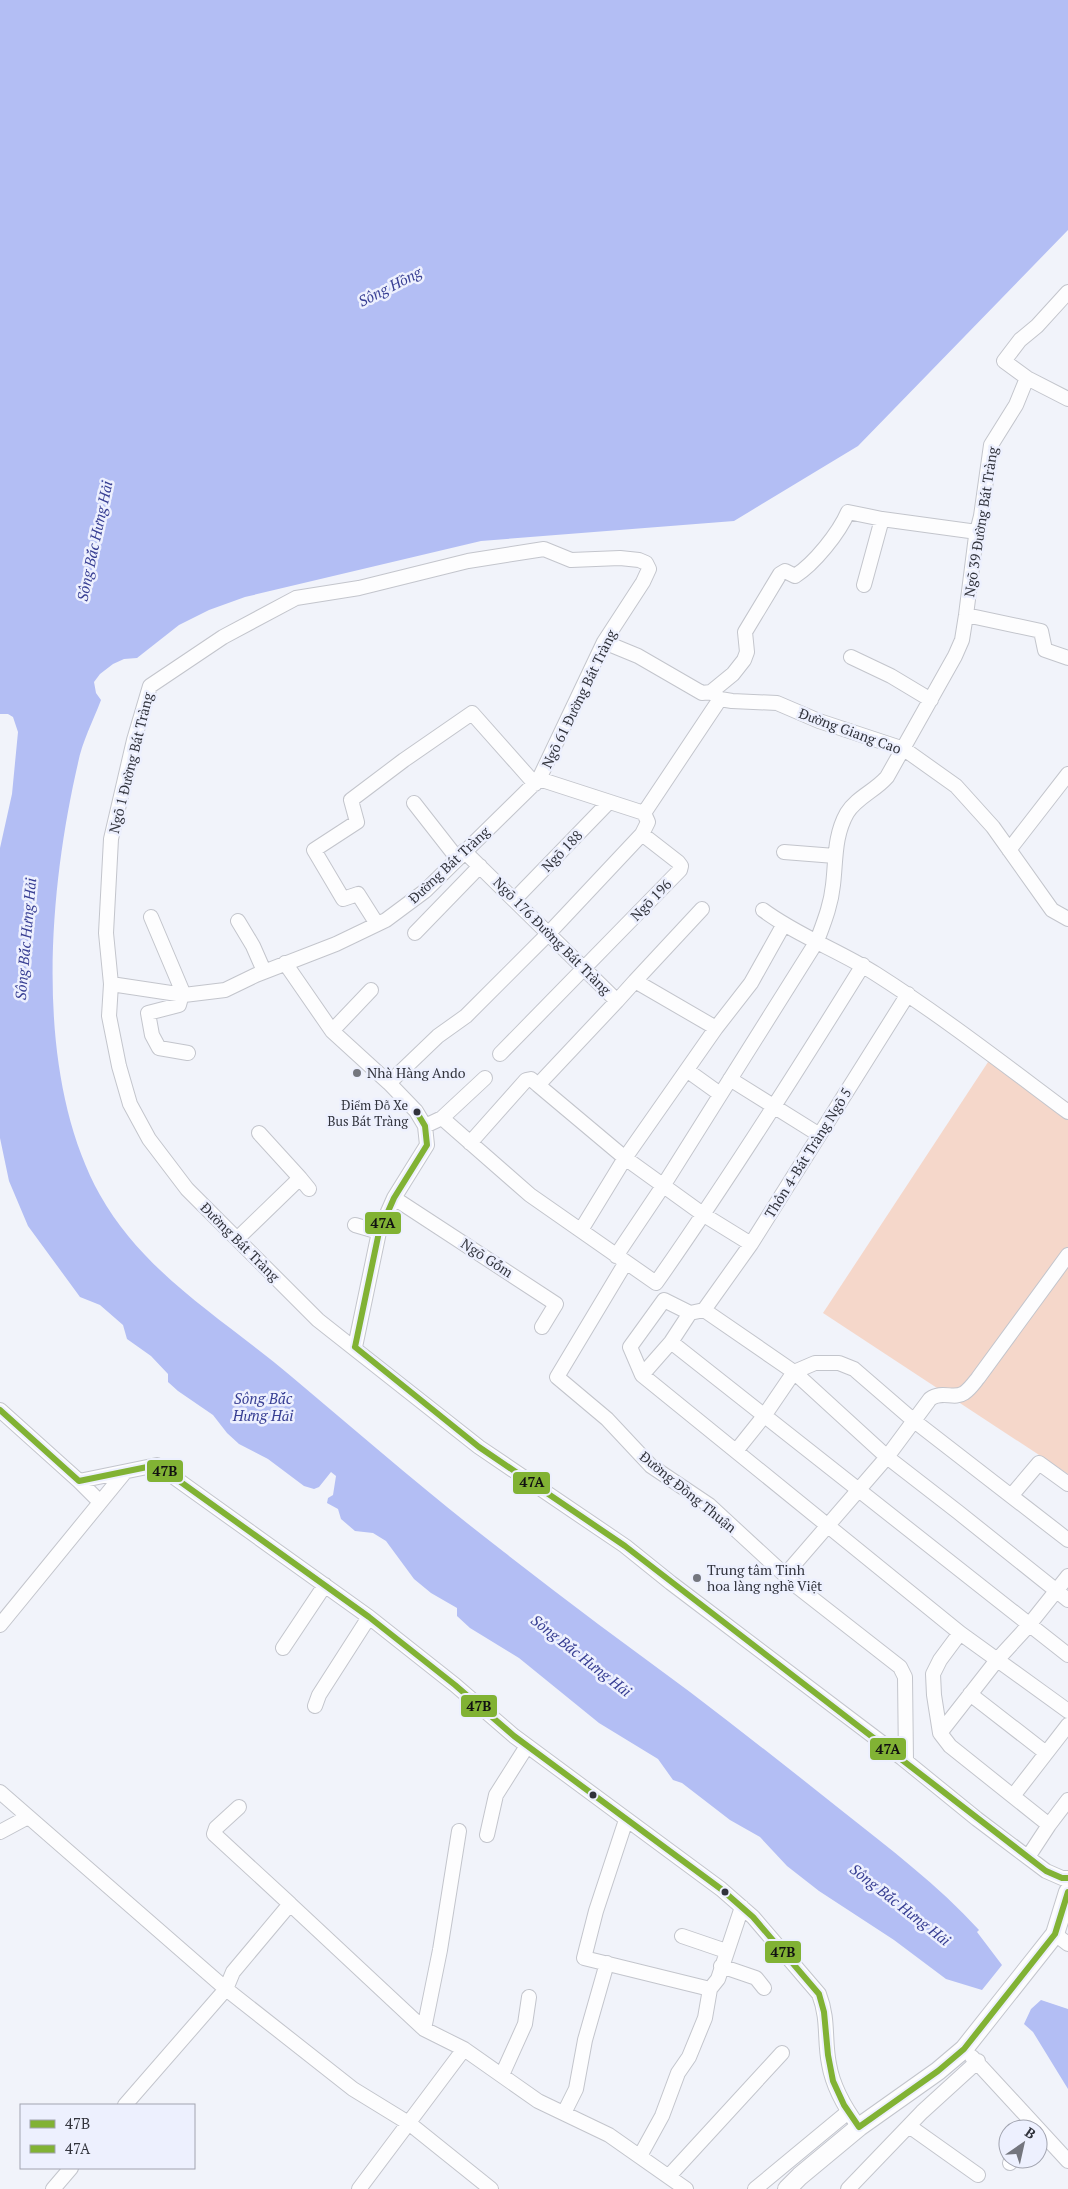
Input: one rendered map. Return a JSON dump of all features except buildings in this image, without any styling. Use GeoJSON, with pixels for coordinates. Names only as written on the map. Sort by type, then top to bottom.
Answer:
{"type":"FeatureCollection","features":[{"type":"Feature","properties":{"kind":"main road"},"geometry":{"type":"LineString","coordinates":[[787,2189],[860,2127],[938,2072],[968,2045],[1057,1942],[1068,1892]]}},
{"type":"Feature","properties":{"kind":"street"},"geometry":{"type":"LineString","coordinates":[[1068,292],[1037,326],[1020,340],[1004,362],[1027,378],[1068,399]]}},
{"type":"Feature","properties":{"kind":"street","name":"Ngõ 39 Đường Bát Tràng"},"geometry":{"type":"LineString","coordinates":[[621,1259],[663,1186],[817,941],[828,912],[838,835],[848,812],[860,798],[880,785],[904,749],[955,656],[962,640],[977,532],[982,516],[991,445],[1016,405],[1027,378]]}},
{"type":"Feature","properties":{"kind":"street"},"geometry":{"type":"LineString","coordinates":[[644,814],[716,696],[744,660],[747,652],[745,632],[782,572],[785,571],[795,576],[804,570],[832,539],[848,512],[882,519],[977,532]]}},
{"type":"Feature","properties":{"kind":"street"},"geometry":{"type":"LineString","coordinates":[[864,585],[882,519]]}},
{"type":"Feature","properties":{"kind":"street","name":"Ngõ 61 Đường Bát Tràng"},"geometry":{"type":"LineString","coordinates":[[504,555],[544,549],[571,560],[620,558],[640,560],[646,563],[649,569],[643,582],[604,642],[537,781]]}},
{"type":"Feature","properties":{"kind":"street","name":"Ngõ 1 Đường Bát Tràng"},"geometry":{"type":"LineString","coordinates":[[111,984],[106,933],[111,839],[130,757],[150,686],[223,637],[296,598],[359,588],[468,561],[504,555]]}},
{"type":"Feature","properties":{"kind":"street"},"geometry":{"type":"LineString","coordinates":[[966,615],[1041,631],[1045,650],[1068,658]]}},
{"type":"Feature","properties":{"kind":"street","name":"Đường Giang Cao"},"geometry":{"type":"LineString","coordinates":[[604,642],[638,656],[702,693],[776,703],[819,721],[904,749],[956,786],[993,827],[1052,910],[1068,919]]}},
{"type":"Feature","properties":{"kind":"street"},"geometry":{"type":"LineString","coordinates":[[851,657],[931,700]]}},
{"type":"Feature","properties":{"kind":"street"},"geometry":{"type":"LineString","coordinates":[[377,924],[358,894],[343,899],[314,850],[357,822],[351,800],[472,713],[537,781],[644,814],[648,822],[642,834],[549,933],[466,1016],[438,1036],[389,1083]]}},
{"type":"Feature","properties":{"kind":"street"},"geometry":{"type":"LineString","coordinates":[[1009,850],[1068,774]]}},
{"type":"Feature","properties":{"kind":"street","name":"Đường Bát Tràng"},"geometry":{"type":"LineString","coordinates":[[537,781],[425,890],[386,920],[336,944],[264,971],[225,990],[183,995],[111,984],[109,1016],[119,1066],[130,1104],[149,1139],[188,1189],[318,1320],[355,1347],[479,1447],[625,1546],[1028,1857],[1051,1873],[1068,1878]]}},
{"type":"Feature","properties":{"kind":"street","name":"Ngõ 188"},"geometry":{"type":"LineString","coordinates":[[515,899],[609,802]]}},
{"type":"Feature","properties":{"kind":"street","name":"Ngõ 176 Đường Bát Tràng"},"geometry":{"type":"LineString","coordinates":[[414,804],[461,855],[480,866],[617,1001],[702,909]]}},
{"type":"Feature","properties":{"kind":"street","name":"Ngõ 196"},"geometry":{"type":"LineString","coordinates":[[584,969],[680,870],[681,866],[678,862],[642,834]]}},
{"type":"Feature","properties":{"kind":"street"},"geometry":{"type":"LineString","coordinates":[[784,852],[835,856]]}},
{"type":"Feature","properties":{"kind":"street"},"geometry":{"type":"LineString","coordinates":[[415,933],[480,866]]}},
{"type":"Feature","properties":{"kind":"street"},"geometry":{"type":"LineString","coordinates":[[763,910],[784,924],[863,965],[908,994],[1068,1112]]}},
{"type":"Feature","properties":{"kind":"street"},"geometry":{"type":"LineString","coordinates":[[151,917],[183,995],[179,1005],[148,1012],[152,1035],[160,1048],[188,1053]]}},
{"type":"Feature","properties":{"kind":"street"},"geometry":{"type":"LineString","coordinates":[[238,921],[253,946],[264,971]]}},
{"type":"Feature","properties":{"kind":"street"},"geometry":{"type":"LineString","coordinates":[[581,1230],[625,1158],[688,1071],[716,1028],[751,983],[784,924]]}},
{"type":"Feature","properties":{"kind":"street"},"geometry":{"type":"LineString","coordinates":[[284,963],[332,1031],[389,1083],[416,1111],[425,1126],[427,1145],[394,1198],[379,1232],[355,1347]]}},
{"type":"Feature","properties":{"kind":"street"},"geometry":{"type":"LineString","coordinates":[[656,1282],[704,1215],[775,1107],[863,965]]}},
{"type":"Feature","properties":{"kind":"street"},"geometry":{"type":"LineString","coordinates":[[500,1054],[584,969]]}},
{"type":"Feature","properties":{"kind":"street"},"geometry":{"type":"LineString","coordinates":[[635,981],[716,1028]]}},
{"type":"Feature","properties":{"kind":"street"},"geometry":{"type":"LineString","coordinates":[[332,1031],[371,990]]}},
{"type":"Feature","properties":{"kind":"street","name":"Thôn 4-Bát Tràng Ngõ 5"},"geometry":{"type":"LineString","coordinates":[[704,1310],[751,1244],[818,1134],[908,994]]}},
{"type":"Feature","properties":{"kind":"street"},"geometry":{"type":"LineString","coordinates":[[538,1085],[617,1001]]}},
{"type":"Feature","properties":{"kind":"street"},"geometry":{"type":"LineString","coordinates":[[688,1071],[720,1094]]}},
{"type":"Feature","properties":{"kind":"street"},"geometry":{"type":"LineString","coordinates":[[425,1126],[442,1118],[485,1078]]}},
{"type":"Feature","properties":{"kind":"street"},"geometry":{"type":"LineString","coordinates":[[470,1143],[526,1080],[531,1079],[625,1158],[704,1215],[751,1244]]}},
{"type":"Feature","properties":{"kind":"street"},"geometry":{"type":"LineString","coordinates":[[730,1079],[818,1134]]}},
{"type":"Feature","properties":{"kind":"street"},"geometry":{"type":"LineString","coordinates":[[442,1118],[530,1195],[656,1282],[664,1300],[690,1312],[704,1310],[794,1372],[887,1458],[1068,1600]]}},
{"type":"Feature","properties":{"kind":"street"},"geometry":{"type":"LineString","coordinates":[[259,1133],[309,1189]]}},
{"type":"Feature","properties":{"kind":"street"},"geometry":{"type":"LineString","coordinates":[[237,1239],[300,1178]]}},
{"type":"Feature","properties":{"kind":"street","name":"Ngõ Gốm"},"geometry":{"type":"LineString","coordinates":[[394,1198],[556,1304],[542,1327]]}},
{"type":"Feature","properties":{"kind":"street"},"geometry":{"type":"LineString","coordinates":[[355,1225],[379,1232]]}},
{"type":"Feature","properties":{"kind":"street"},"geometry":{"type":"LineString","coordinates":[[785,1576],[887,1458],[930,1399],[936,1394],[960,1395],[970,1387],[1068,1255]]}},
{"type":"Feature","properties":{"kind":"street","name":"Đường Đồng Thuận"},"geometry":{"type":"LineString","coordinates":[[621,1259],[556,1376],[607,1419],[651,1466],[709,1505],[785,1576],[904,1673],[906,1761]]}},
{"type":"Feature","properties":{"kind":"street"},"geometry":{"type":"LineString","coordinates":[[664,1300],[630,1346],[642,1375],[960,1633],[1068,1711]]}},
{"type":"Feature","properties":{"kind":"street"},"geometry":{"type":"LineString","coordinates":[[642,1375],[671,1342],[690,1312]]}},
{"type":"Feature","properties":{"kind":"street"},"geometry":{"type":"LineString","coordinates":[[671,1342],[1068,1655]]}},
{"type":"Feature","properties":{"kind":"street"},"geometry":{"type":"LineString","coordinates":[[736,1451],[764,1416],[794,1372],[815,1363],[844,1364],[854,1369],[913,1420],[1068,1540]]}},
{"type":"Feature","properties":{"kind":"street"},"geometry":{"type":"LineString","coordinates":[[0,1410],[100,1502]]}},
{"type":"Feature","properties":{"kind":"street"},"geometry":{"type":"LineString","coordinates":[[1011,1496],[1039,1463],[1068,1484]]}},
{"type":"Feature","properties":{"kind":"street"},"geometry":{"type":"LineString","coordinates":[[79,1481],[157,1465],[369,1617],[455,1685],[527,1746],[742,1907],[819,1994],[825,2011],[830,2071],[834,2087],[848,2112],[860,2127]]}},
{"type":"Feature","properties":{"kind":"street"},"geometry":{"type":"LineString","coordinates":[[0,1625],[124,1472]]}},
{"type":"Feature","properties":{"kind":"street"},"geometry":{"type":"LineString","coordinates":[[940,1733],[997,1660],[1068,1576]]}},
{"type":"Feature","properties":{"kind":"street"},"geometry":{"type":"LineString","coordinates":[[284,1648],[325,1585]]}},
{"type":"Feature","properties":{"kind":"street"},"geometry":{"type":"LineString","coordinates":[[315,1706],[319,1695],[369,1617]]}},
{"type":"Feature","properties":{"kind":"street"},"geometry":{"type":"LineString","coordinates":[[960,1633],[932,1674],[940,1733],[950,1746],[1049,1824]]}},
{"type":"Feature","properties":{"kind":"street"},"geometry":{"type":"LineString","coordinates":[[970,1694],[1046,1754]]}},
{"type":"Feature","properties":{"kind":"street"},"geometry":{"type":"LineString","coordinates":[[1013,1796],[1068,1725]]}},
{"type":"Feature","properties":{"kind":"street"},"geometry":{"type":"LineString","coordinates":[[487,1835],[496,1795],[527,1746]]}},
{"type":"Feature","properties":{"kind":"street"},"geometry":{"type":"LineString","coordinates":[[0,1792],[226,1989],[353,2089],[410,2124],[491,2189]]}},
{"type":"Feature","properties":{"kind":"street"},"geometry":{"type":"LineString","coordinates":[[1028,1857],[1049,1824],[1068,1800]]}},
{"type":"Feature","properties":{"kind":"street"},"geometry":{"type":"LineString","coordinates":[[239,1807],[216,1828],[214,1834],[424,2029],[464,2049],[538,2101],[609,2135],[686,2189]]}},
{"type":"Feature","properties":{"kind":"street"},"geometry":{"type":"LineString","coordinates":[[0,1832],[28,1817]]}},
{"type":"Feature","properties":{"kind":"street"},"geometry":{"type":"LineString","coordinates":[[626,1820],[596,1911],[584,1958],[710,1989]]}},
{"type":"Feature","properties":{"kind":"street"},"geometry":{"type":"LineString","coordinates":[[424,2029],[440,1950],[459,1831]]}},
{"type":"Feature","properties":{"kind":"street"},"geometry":{"type":"LineString","coordinates":[[126,2104],[226,1989],[233,1972],[290,1904]]}},
{"type":"Feature","properties":{"kind":"street"},"geometry":{"type":"LineString","coordinates":[[640,2156],[662,2116],[678,2073],[689,2057],[705,2018],[710,1989],[718,1979],[742,1907]]}},
{"type":"Feature","properties":{"kind":"street"},"geometry":{"type":"LineString","coordinates":[[682,1936],[726,1951]]}},
{"type":"Feature","properties":{"kind":"street"},"geometry":{"type":"LineString","coordinates":[[564,2113],[576,2089],[585,2040],[607,1963]]}},
{"type":"Feature","properties":{"kind":"street"},"geometry":{"type":"LineString","coordinates":[[721,1966],[756,1978],[764,1988]]}},
{"type":"Feature","properties":{"kind":"street"},"geometry":{"type":"LineString","coordinates":[[502,2075],[524,2024],[529,1997]]}},
{"type":"Feature","properties":{"kind":"street"},"geometry":{"type":"LineString","coordinates":[[968,2045],[978,2062],[1028,2119]]}},
{"type":"Feature","properties":{"kind":"street"},"geometry":{"type":"LineString","coordinates":[[359,2189],[410,2124],[464,2049]]}},
{"type":"Feature","properties":{"kind":"street"},"geometry":{"type":"LineString","coordinates":[[669,2176],[782,2053]]}},
{"type":"Feature","properties":{"kind":"street"},"geometry":{"type":"LineString","coordinates":[[848,2189],[909,2126],[978,2062]]}},
{"type":"Feature","properties":{"kind":"street"},"geometry":{"type":"LineString","coordinates":[[755,2189],[848,2112]]}},
{"type":"Feature","properties":{"kind":"street"},"geometry":{"type":"LineString","coordinates":[[909,2126],[978,2175]]}},
{"type":"Feature","properties":{"kind":"street"},"geometry":{"type":"LineString","coordinates":[[1048,2140],[1068,2161]]}},
{"type":"Feature","properties":{"kind":"street"},"geometry":{"type":"LineString","coordinates":[[53,2189],[70,2169]]}},
{"type":"Feature","properties":{"kind":"shaded area"},"geometry":{"type":"Polygon","coordinates":[[[992,1056],[1068,1102],[1068,1474],[823,1313],[992,1056]]]}},
{"type":"Feature","properties":{"kind":"water"},"geometry":{"type":"Polygon","coordinates":[[[0,0],[1068,0],[1068,230],[858,446],[734,521],[481,541],[245,597],[209,610],[179,625],[137,658],[124,659],[113,664],[100,674],[94,682],[96,693],[101,700],[85,739],[78,763],[59,868],[54,925],[53,982],[56,1039],[64,1095],[79,1147],[100,1195],[118,1223],[139,1249],[187,1294],[292,1377],[450,1509],[550,1588],[747,1736],[913,1867],[979,1930],[977,1932],[1002,1965],[982,1990],[946,1979],[894,1940],[819,1891],[787,1866],[760,1837],[730,1820],[682,1783],[673,1780],[658,1759],[599,1723],[519,1658],[470,1628],[457,1616],[457,1608],[431,1593],[414,1579],[386,1541],[373,1533],[355,1531],[341,1519],[338,1509],[327,1503],[328,1498],[333,1495],[336,1476],[331,1472],[319,1487],[314,1489],[304,1486],[268,1459],[239,1444],[227,1433],[213,1415],[168,1382],[168,1374],[151,1356],[127,1339],[123,1325],[100,1305],[80,1297],[28,1226],[9,1181],[0,1138],[0,848],[12,794],[18,732],[13,717],[8,714],[0,714],[0,0]]]}},
{"type":"Feature","properties":{"kind":"water"},"geometry":{"type":"Polygon","coordinates":[[[1041,2000],[1068,2009],[1068,2089],[1033,2032],[1024,2024],[1031,2009],[1041,2000]]]}},
{"type":"Feature","properties":{"kind":"transit line","name":"47A"},"geometry":{"type":"LineString","coordinates":[[355,1347],[379,1232],[394,1198],[427,1145],[425,1126],[416,1111]]}},
{"type":"Feature","properties":{"kind":"transit line","name":"47A"},"geometry":{"type":"LineString","coordinates":[[355,1347],[479,1447],[625,1546],[1046,1871],[1062,1878],[1068,1878]]}},
{"type":"Feature","properties":{"kind":"transit line","name":"47B"},"geometry":{"type":"LineString","coordinates":[[0,1410],[79,1481],[157,1465],[369,1617],[455,1685],[514,1736],[721,1889],[753,1917],[819,1994],[824,2012],[828,2055],[833,2081],[844,2105],[859,2127]]}},
{"type":"Feature","properties":{"kind":"transit line","name":"47B"},"geometry":{"type":"LineString","coordinates":[[859,2127],[938,2071],[964,2049],[1055,1934],[1068,1892]]}},
{"type":"Feature","properties":{"kind":"place","name":"Nhà Hàng Ando"},"geometry":{"type":"Point","coordinates":[357,1073]}},
{"type":"Feature","properties":{"kind":"place","name":"Điểm Đỗ Xe Bus Bát Tràng"},"geometry":{"type":"Point","coordinates":[417,1112]}},
{"type":"Feature","properties":{"kind":"place","name":"Trung tâm Tinh hoa làng nghề Việt"},"geometry":{"type":"Point","coordinates":[697,1578]}},
{"type":"Feature","properties":{"kind":"water label","name":"Sông Hồng"},"geometry":{"type":"Point","coordinates":[390,287]}},
{"type":"Feature","properties":{"kind":"water label","name":"Sông Bắc Hưng Hải"},"geometry":{"type":"Point","coordinates":[95,541]}},
{"type":"Feature","properties":{"kind":"water label","name":"Sông Bắc Hưng Hải"},"geometry":{"type":"Point","coordinates":[26,939]}},
{"type":"Feature","properties":{"kind":"water label","name":"Sông Bắc Hưng Hải"},"geometry":{"type":"Point","coordinates":[263,1408]}},
{"type":"Feature","properties":{"kind":"water label","name":"Sông Bắc Hưng Hải"},"geometry":{"type":"Point","coordinates":[581,1656]}},
{"type":"Feature","properties":{"kind":"water label","name":"Sông Bắc Hưng Hải"},"geometry":{"type":"Point","coordinates":[900,1905]}}]}
